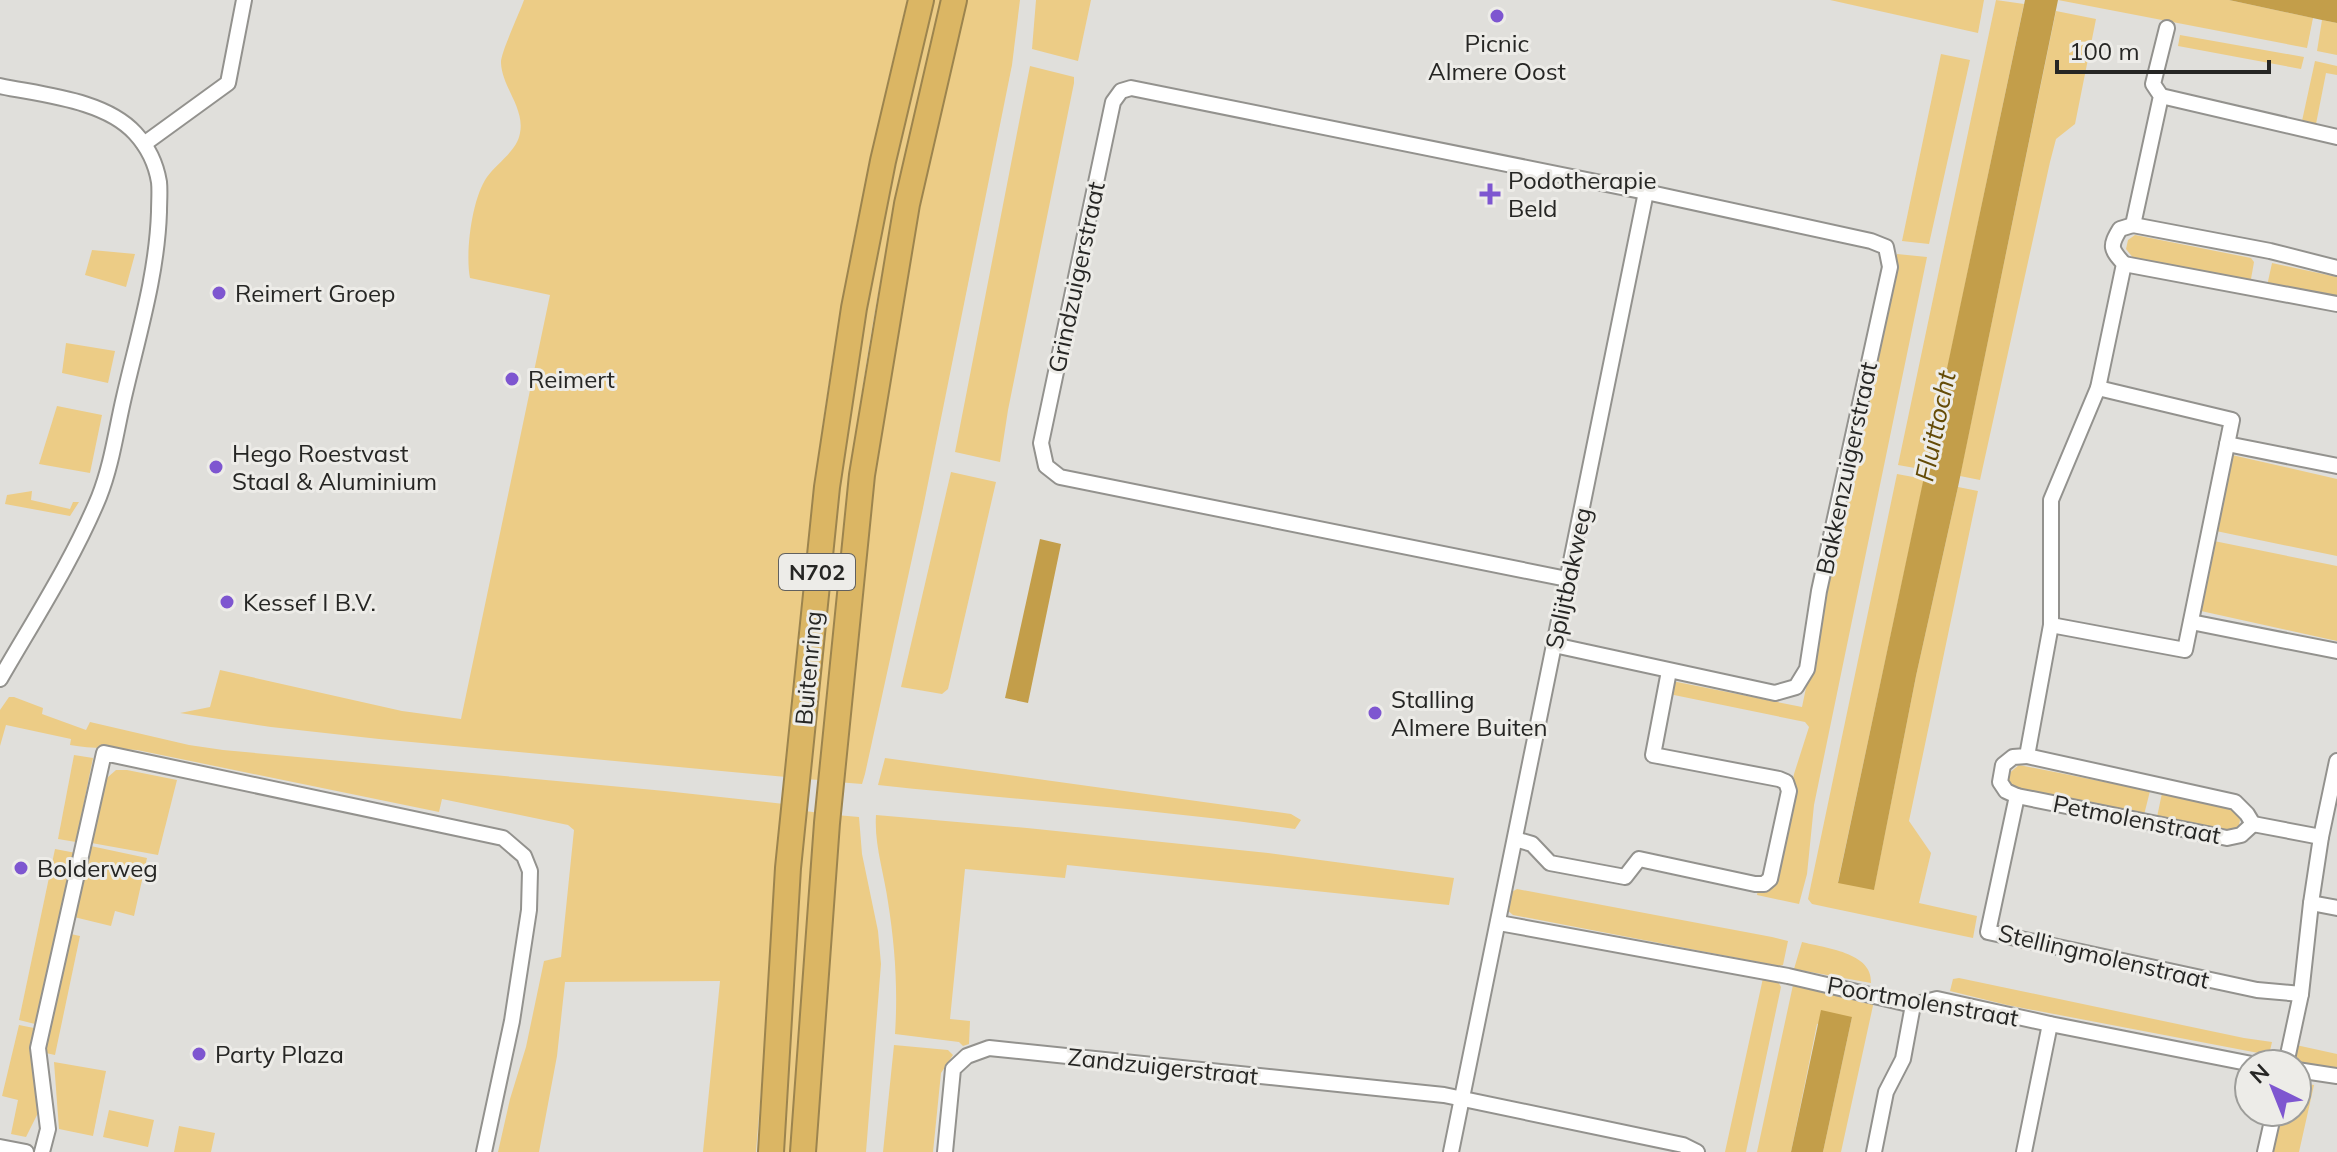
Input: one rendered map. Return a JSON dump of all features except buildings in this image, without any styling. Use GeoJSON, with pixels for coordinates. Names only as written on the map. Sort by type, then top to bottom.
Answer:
{"type":"FeatureCollection","features":[{"type":"Feature","properties":{"kind":"highway","name":"Buitenring"},"geometry":{"type":"LineString","coordinates":[[771,1152],[788,868],[827,487],[854,308],[883,161],[921,0]]}},
{"type":"Feature","properties":{"kind":"highway","name":"Buitenring"},"geometry":{"type":"LineString","coordinates":[[803,1152],[827,823],[862,475],[907,204],[954,0]]}},
{"type":"Feature","properties":{"kind":"street"},"geometry":{"type":"LineString","coordinates":[[144,144],[228,83],[244,0]]}},
{"type":"Feature","properties":{"kind":"street"},"geometry":{"type":"LineString","coordinates":[[2167,28],[2153,84],[2161,96],[2337,137]]}},
{"type":"Feature","properties":{"kind":"street"},"geometry":{"type":"LineString","coordinates":[[0,86],[107,112],[134,131],[144,144],[153,160],[159,182],[158,239],[152,280],[113,455],[99,497],[66,563],[0,679]]}},
{"type":"Feature","properties":{"kind":"street","name":"Grindzuigerstraat"},"geometry":{"type":"LineString","coordinates":[[1567,579],[1060,477],[1046,466],[1041,443],[1113,102],[1121,91],[1131,88],[1646,192]]}},
{"type":"Feature","properties":{"kind":"street"},"geometry":{"type":"LineString","coordinates":[[2133,225],[2161,96]]}},
{"type":"Feature","properties":{"kind":"street","name":"Splijtbakweg"},"geometry":{"type":"LineString","coordinates":[[1451,1152],[1646,192]]}},
{"type":"Feature","properties":{"kind":"street","name":"Bakkenzuigerstraat"},"geometry":{"type":"LineString","coordinates":[[1554,645],[1775,693],[1796,687],[1807,669],[1819,591],[1890,267],[1886,247],[1871,241],[1646,192]]}},
{"type":"Feature","properties":{"kind":"street"},"geometry":{"type":"LineString","coordinates":[[2337,268],[2270,251],[2133,225],[2120,229],[2113,241],[2113,251],[2124,264],[2337,304]]}},
{"type":"Feature","properties":{"kind":"street"},"geometry":{"type":"LineString","coordinates":[[2017,796],[2006,791],[2000,782],[2003,765],[2013,757],[2027,756],[2051,625],[2051,500],[2098,388],[2124,264]]}},
{"type":"Feature","properties":{"kind":"street"},"geometry":{"type":"LineString","coordinates":[[2051,625],[2185,650],[2232,420],[2098,388]]}},
{"type":"Feature","properties":{"kind":"street"},"geometry":{"type":"LineString","coordinates":[[2227,444],[2337,466]]}},
{"type":"Feature","properties":{"kind":"street"},"geometry":{"type":"LineString","coordinates":[[2191,622],[2337,651]]}},
{"type":"Feature","properties":{"kind":"street"},"geometry":{"type":"LineString","coordinates":[[1515,839],[1532,844],[1550,863],[1625,877],[1639,859],[1764,884],[1770,879],[1789,791],[1786,782],[1653,755],[1669,671]]}},
{"type":"Feature","properties":{"kind":"street"},"geometry":{"type":"LineString","coordinates":[[42,1152],[48,1129],[38,1048],[104,753],[503,838],[524,856],[530,871],[529,910],[512,1021],[484,1152]]}},
{"type":"Feature","properties":{"kind":"street","name":"Petmolenstraat"},"geometry":{"type":"LineString","coordinates":[[2027,756],[2235,802],[2253,824],[2321,837]]}},
{"type":"Feature","properties":{"kind":"street"},"geometry":{"type":"LineString","coordinates":[[2289,1048],[2301,994],[2321,837],[2337,761]]}},
{"type":"Feature","properties":{"kind":"street","name":"Petmolenstraat"},"geometry":{"type":"LineString","coordinates":[[2017,796],[2227,838],[2241,835],[2253,824]]}},
{"type":"Feature","properties":{"kind":"street","name":"Stellingmolenstraat"},"geometry":{"type":"LineString","coordinates":[[2017,796],[1988,932],[2257,990],[2301,994]]}},
{"type":"Feature","properties":{"kind":"street"},"geometry":{"type":"LineString","coordinates":[[2311,903],[2337,908]]}},
{"type":"Feature","properties":{"kind":"street","name":"Poortmolenstraat"},"geometry":{"type":"LineString","coordinates":[[1499,923],[1788,976],[1913,1005],[1937,999],[2233,1060]]}},
{"type":"Feature","properties":{"kind":"street"},"geometry":{"type":"LineString","coordinates":[[1874,1152],[1886,1092],[1903,1059],[1913,1005]]}},
{"type":"Feature","properties":{"kind":"street"},"geometry":{"type":"LineString","coordinates":[[2024,1152],[2050,1024]]}},
{"type":"Feature","properties":{"kind":"street","name":"Zandzuigerstraat"},"geometry":{"type":"LineString","coordinates":[[945,1152],[953,1069],[967,1056],[989,1048],[1462,1098]]}},
{"type":"Feature","properties":{"kind":"street"},"geometry":{"type":"LineString","coordinates":[[2313,1072],[2337,1076]]}},
{"type":"Feature","properties":{"kind":"street"},"geometry":{"type":"LineString","coordinates":[[1462,1098],[1683,1145],[1697,1152]]}},
{"type":"Feature","properties":{"kind":"street"},"geometry":{"type":"LineString","coordinates":[[2265,1152],[2270,1128]]}},
{"type":"Feature","properties":{"kind":"street"},"geometry":{"type":"LineString","coordinates":[[0,1147],[26,1152]]}},
{"type":"Feature","properties":{"kind":"shaded area"},"geometry":{"type":"Polygon","coordinates":[[[524,0],[907,0],[862,199],[821,434],[786,777],[379,739],[180,713],[210,707],[220,670],[402,711],[461,719],[550,295],[470,278],[469,267],[471,226],[477,198],[487,177],[515,146],[520,133],[519,115],[501,63],[524,0]]]}},
{"type":"Feature","properties":{"kind":"shaded area"},"geometry":{"type":"Polygon","coordinates":[[[926,0],[942,0],[890,233],[862,394],[838,587],[820,780],[804,779],[854,341],[926,0]]]}},
{"type":"Feature","properties":{"kind":"shaded area"},"geometry":{"type":"Polygon","coordinates":[[[961,0],[1020,0],[1012,65],[923,508],[865,774],[862,784],[837,782],[880,389],[961,0]]]}},
{"type":"Feature","properties":{"kind":"shaded area"},"geometry":{"type":"Polygon","coordinates":[[[1036,0],[1091,0],[1078,61],[1032,49],[1036,0]]]}},
{"type":"Feature","properties":{"kind":"shaded area"},"geometry":{"type":"Polygon","coordinates":[[[1830,0],[1984,0],[1978,33],[1830,0]]]}},
{"type":"Feature","properties":{"kind":"shaded area"},"geometry":{"type":"Polygon","coordinates":[[[1996,0],[2024,4],[1926,470],[1898,465],[1996,0]]]}},
{"type":"Feature","properties":{"kind":"shaded area"},"geometry":{"type":"Polygon","coordinates":[[[2058,0],[2229,0],[2313,18],[2307,48],[2058,0]]]}},
{"type":"Feature","properties":{"kind":"shaded area"},"geometry":{"type":"Polygon","coordinates":[[[2056,11],[2096,19],[2075,124],[2056,139],[2050,162],[1980,480],[1960,476],[2056,11]]]}},
{"type":"Feature","properties":{"kind":"shaded area"},"geometry":{"type":"Polygon","coordinates":[[[2322,20],[2337,23],[2337,55],[2317,51],[2322,20]]]}},
{"type":"Feature","properties":{"kind":"shaded area"},"geometry":{"type":"Polygon","coordinates":[[[2180,35],[2304,57],[2301,69],[2178,46],[2180,35]]]}},
{"type":"Feature","properties":{"kind":"shaded area"},"geometry":{"type":"Polygon","coordinates":[[[1941,54],[1970,60],[1929,244],[1902,241],[1941,54]]]}},
{"type":"Feature","properties":{"kind":"shaded area"},"geometry":{"type":"Polygon","coordinates":[[[2315,61],[2337,66],[2337,75],[2326,73],[2316,124],[2302,121],[2315,61]]]}},
{"type":"Feature","properties":{"kind":"shaded area"},"geometry":{"type":"Polygon","coordinates":[[[1030,66],[1074,77],[1074,83],[1000,462],[955,452],[1030,66]]]}},
{"type":"Feature","properties":{"kind":"shaded area"},"geometry":{"type":"Polygon","coordinates":[[[2135,235],[2251,258],[2254,262],[2251,279],[2247,283],[2134,259],[2126,249],[2128,240],[2135,235]]]}},
{"type":"Feature","properties":{"kind":"shaded area"},"geometry":{"type":"Polygon","coordinates":[[[92,250],[135,254],[126,287],[85,275],[92,250]]]}},
{"type":"Feature","properties":{"kind":"shaded area"},"geometry":{"type":"Polygon","coordinates":[[[1897,254],[1927,257],[1814,805],[1807,874],[1799,904],[1757,895],[1758,888],[1774,879],[1794,774],[1809,727],[1805,722],[1669,694],[1672,681],[1802,707],[1897,254]]]}},
{"type":"Feature","properties":{"kind":"shaded area"},"geometry":{"type":"Polygon","coordinates":[[[2272,263],[2337,277],[2337,301],[2267,286],[2272,263]]]}},
{"type":"Feature","properties":{"kind":"shaded area"},"geometry":{"type":"Polygon","coordinates":[[[66,343],[115,351],[108,383],[62,373],[66,343]]]}},
{"type":"Feature","properties":{"kind":"shaded area"},"geometry":{"type":"Polygon","coordinates":[[[57,406],[102,415],[90,473],[39,464],[57,406]]]}},
{"type":"Feature","properties":{"kind":"shaded area"},"geometry":{"type":"Polygon","coordinates":[[[2232,455],[2337,479],[2337,556],[2216,531],[2232,455]]]}},
{"type":"Feature","properties":{"kind":"shaded area"},"geometry":{"type":"Polygon","coordinates":[[[951,472],[996,482],[948,689],[942,694],[901,687],[951,472]]]}},
{"type":"Feature","properties":{"kind":"shaded area"},"geometry":{"type":"Polygon","coordinates":[[[1897,474],[1924,479],[1838,882],[1874,889],[1916,676],[1958,487],[1978,491],[1909,821],[1931,853],[1919,903],[1977,916],[1973,938],[1812,904],[1808,899],[1897,474]]]}},
{"type":"Feature","properties":{"kind":"shaded area"},"geometry":{"type":"Polygon","coordinates":[[[32,491],[31,500],[70,509],[73,502],[79,502],[70,516],[5,504],[7,495],[32,491]]]}},
{"type":"Feature","properties":{"kind":"shaded area"},"geometry":{"type":"Polygon","coordinates":[[[2214,541],[2337,566],[2337,641],[2201,611],[2214,541]]]}},
{"type":"Feature","properties":{"kind":"shaded area"},"geometry":{"type":"Polygon","coordinates":[[[9,697],[43,708],[42,714],[86,730],[90,722],[223,750],[784,804],[756,1152],[703,1152],[720,981],[565,982],[557,1056],[539,1152],[498,1152],[526,1047],[544,961],[561,957],[574,830],[568,825],[442,799],[439,812],[137,750],[70,745],[71,739],[6,725],[0,746],[0,710],[9,697]]]}},
{"type":"Feature","properties":{"kind":"shaded area"},"geometry":{"type":"Polygon","coordinates":[[[74,755],[93,758],[76,842],[58,839],[74,755]]]}},
{"type":"Feature","properties":{"kind":"shaded area"},"geometry":{"type":"Polygon","coordinates":[[[885,758],[1291,814],[1301,820],[1295,829],[1139,810],[878,785],[885,758]]]}},
{"type":"Feature","properties":{"kind":"shaded area"},"geometry":{"type":"Polygon","coordinates":[[[2019,765],[2150,791],[2144,815],[2012,788],[2007,775],[2019,765]]]}},
{"type":"Feature","properties":{"kind":"shaded area"},"geometry":{"type":"Polygon","coordinates":[[[116,770],[177,780],[158,855],[86,842],[99,785],[116,770]]]}},
{"type":"Feature","properties":{"kind":"shaded area"},"geometry":{"type":"Polygon","coordinates":[[[2162,793],[2235,809],[2240,820],[2238,829],[2233,833],[2161,821],[2157,817],[2162,793]]]}},
{"type":"Feature","properties":{"kind":"shaded area"},"geometry":{"type":"Polygon","coordinates":[[[805,811],[820,813],[795,1152],[778,1152],[805,811]]]}},
{"type":"Feature","properties":{"kind":"shaded area"},"geometry":{"type":"Polygon","coordinates":[[[836,815],[859,817],[862,854],[878,931],[881,964],[866,1152],[810,1152],[836,815]]]}},
{"type":"Feature","properties":{"kind":"shaded area"},"geometry":{"type":"Polygon","coordinates":[[[876,815],[1268,853],[1454,878],[1449,905],[1067,865],[1065,878],[965,869],[950,1019],[970,1021],[969,1044],[963,1046],[959,1042],[895,1034],[894,951],[876,815]]]}},
{"type":"Feature","properties":{"kind":"shaded area"},"geometry":{"type":"Polygon","coordinates":[[[86,845],[147,858],[134,916],[115,911],[111,926],[74,917],[86,845]]]}},
{"type":"Feature","properties":{"kind":"shaded area"},"geometry":{"type":"Polygon","coordinates":[[[55,849],[76,853],[39,1025],[19,1020],[55,849]]]}},
{"type":"Feature","properties":{"kind":"shaded area"},"geometry":{"type":"Polygon","coordinates":[[[1517,889],[1788,941],[1783,965],[1513,915],[1506,909],[1510,893],[1517,889]]]}},
{"type":"Feature","properties":{"kind":"shaded area"},"geometry":{"type":"Polygon","coordinates":[[[66,933],[80,936],[55,1055],[41,1052],[66,933]]]}},
{"type":"Feature","properties":{"kind":"shaded area"},"geometry":{"type":"Polygon","coordinates":[[[1802,942],[1856,958],[1870,973],[1871,983],[1794,969],[1802,942]]]}},
{"type":"Feature","properties":{"kind":"shaded area"},"geometry":{"type":"Polygon","coordinates":[[[1763,978],[1777,980],[1781,987],[1746,1152],[1725,1152],[1763,978]]]}},
{"type":"Feature","properties":{"kind":"shaded area"},"geometry":{"type":"Polygon","coordinates":[[[1953,979],[2272,1042],[2271,1048],[2233,1048],[2007,1005],[1950,991],[1953,979]]]}},
{"type":"Feature","properties":{"kind":"shaded area"},"geometry":{"type":"Polygon","coordinates":[[[1796,983],[1874,1001],[1841,1152],[1823,1152],[1852,1017],[1817,1024],[1791,1152],[1757,1152],[1793,985],[1796,983]]]}},
{"type":"Feature","properties":{"kind":"shaded area"},"geometry":{"type":"Polygon","coordinates":[[[19,1025],[39,1029],[40,1109],[26,1137],[11,1134],[18,1100],[2,1096],[19,1025]]]}},
{"type":"Feature","properties":{"kind":"shaded area"},"geometry":{"type":"Polygon","coordinates":[[[894,1045],[948,1050],[953,1055],[941,1073],[933,1152],[883,1152],[894,1045]]]}},
{"type":"Feature","properties":{"kind":"shaded area"},"geometry":{"type":"Polygon","coordinates":[[[2313,1049],[2337,1054],[2337,1070],[2313,1065],[2313,1049]]]}},
{"type":"Feature","properties":{"kind":"shaded area"},"geometry":{"type":"Polygon","coordinates":[[[54,1062],[106,1071],[93,1136],[59,1129],[54,1062]]]}},
{"type":"Feature","properties":{"kind":"shaded area"},"geometry":{"type":"Polygon","coordinates":[[[109,1110],[154,1120],[148,1147],[103,1137],[109,1110]]]}},
{"type":"Feature","properties":{"kind":"shaded area"},"geometry":{"type":"Polygon","coordinates":[[[179,1126],[215,1133],[211,1152],[174,1152],[179,1126]]]}},
{"type":"Feature","properties":{"kind":"shaded area"},"geometry":{"type":"Polygon","coordinates":[[[2278,1128],[2304,1128],[2299,1152],[2273,1152],[2278,1128]]]}},
{"type":"Feature","properties":{"kind":"water","name":"Fluittocht"},"geometry":{"type":"Polygon","coordinates":[[[2025,0],[2058,0],[1874,890],[1838,883],[2025,0]]]}},
{"type":"Feature","properties":{"kind":"water"},"geometry":{"type":"Polygon","coordinates":[[[2229,0],[2337,0],[2337,23],[2322,20],[2229,0]]]}},
{"type":"Feature","properties":{"kind":"water"},"geometry":{"type":"Polygon","coordinates":[[[1040,539],[1061,544],[1028,703],[1005,698],[1040,539]]]}},
{"type":"Feature","properties":{"kind":"water"},"geometry":{"type":"Polygon","coordinates":[[[1821,1010],[1852,1017],[1823,1152],[1791,1152],[1821,1010]]]}},
{"type":"Feature","properties":{"kind":"place","name":"Picnic Almere Oost"},"geometry":{"type":"Point","coordinates":[1497,16]}},
{"type":"Feature","properties":{"kind":"place","name":"Podotherapie Beld"},"geometry":{"type":"Point","coordinates":[1490,194]}},
{"type":"Feature","properties":{"kind":"place","name":"Reimert Groep"},"geometry":{"type":"Point","coordinates":[219,293]}},
{"type":"Feature","properties":{"kind":"place","name":"Reimert"},"geometry":{"type":"Point","coordinates":[512,379]}},
{"type":"Feature","properties":{"kind":"place","name":"Hego Roestvast Staal & Aluminium"},"geometry":{"type":"Point","coordinates":[216,467]}},
{"type":"Feature","properties":{"kind":"place","name":"Kessef I B.V."},"geometry":{"type":"Point","coordinates":[227,602]}},
{"type":"Feature","properties":{"kind":"place","name":"Stalling Almere Buiten"},"geometry":{"type":"Point","coordinates":[1375,713]}},
{"type":"Feature","properties":{"kind":"place","name":"Bolderweg"},"geometry":{"type":"Point","coordinates":[21,868]}},
{"type":"Feature","properties":{"kind":"place","name":"Party Plaza"},"geometry":{"type":"Point","coordinates":[199,1054]}}]}
